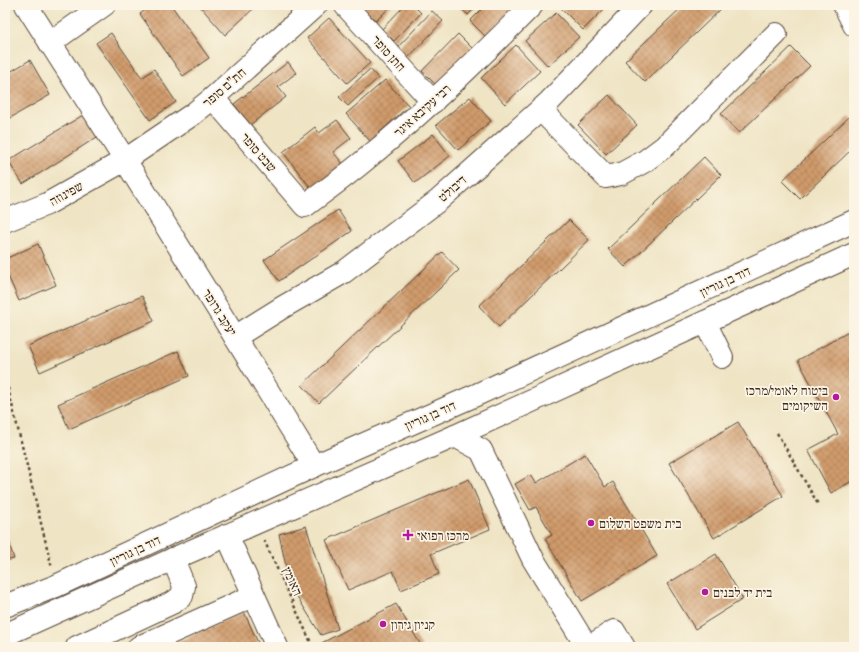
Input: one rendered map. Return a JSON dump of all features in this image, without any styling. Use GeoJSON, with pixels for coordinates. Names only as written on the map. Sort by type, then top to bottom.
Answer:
{"type":"FeatureCollection","features":[{"type":"Feature","properties":{"kind":"street","name":"יעקב גרופר"},"geometry":{"type":"LineString","coordinates":[[26,5],[125,160],[314,466]]}},
{"type":"Feature","properties":{"kind":"street"},"geometry":{"type":"LineString","coordinates":[[50,43],[104,5]]}},
{"type":"Feature","properties":{"kind":"street","name":"חת\"ם סופר"},"geometry":{"type":"LineString","coordinates":[[125,160],[193,114],[213,98],[316,5]]}},
{"type":"Feature","properties":{"kind":"street","name":"חתן סופר"},"geometry":{"type":"LineString","coordinates":[[345,5],[433,102]]}},
{"type":"Feature","properties":{"kind":"street","name":"רבי עקיבא איגר"},"geometry":{"type":"LineString","coordinates":[[305,206],[365,160],[433,102],[532,5]]}},
{"type":"Feature","properties":{"kind":"street","name":"דיבולט"},"geometry":{"type":"LineString","coordinates":[[235,337],[344,272],[439,200],[541,110],[641,5]]}},
{"type":"Feature","properties":{"kind":"street"},"geometry":{"type":"LineString","coordinates":[[844,5],[854,25]]}},
{"type":"Feature","properties":{"kind":"street"},"geometry":{"type":"LineString","coordinates":[[541,110],[606,177],[621,174],[645,161],[665,146],[776,34]]}},
{"type":"Feature","properties":{"kind":"street","name":"שבט סופר"},"geometry":{"type":"LineString","coordinates":[[213,98],[305,206]]}},
{"type":"Feature","properties":{"kind":"street","name":"שפינוזה"},"geometry":{"type":"LineString","coordinates":[[5,221],[47,204],[125,160]]}},
{"type":"Feature","properties":{"kind":"street","name":"דוד בן גוריון"},"geometry":{"type":"LineString","coordinates":[[5,606],[56,586],[314,466],[484,391],[854,221]]}},
{"type":"Feature","properties":{"kind":"street","name":"דוד בן גוריון"},"geometry":{"type":"LineString","coordinates":[[5,635],[256,522],[455,436],[854,254]]}},
{"type":"Feature","properties":{"kind":"street"},"geometry":{"type":"LineString","coordinates":[[704,322],[722,357]]}},
{"type":"Feature","properties":{"kind":"street"},"geometry":{"type":"LineString","coordinates":[[481,450],[487,421]]}},
{"type":"Feature","properties":{"kind":"street"},"geometry":{"type":"LineString","coordinates":[[455,436],[481,450],[533,559],[588,647],[614,631],[624,647]]}},
{"type":"Feature","properties":{"kind":"street"},"geometry":{"type":"LineString","coordinates":[[227,535],[277,647]]}},
{"type":"Feature","properties":{"kind":"street"},"geometry":{"type":"LineString","coordinates":[[77,647],[174,602],[182,596],[184,586],[173,559]]}},
{"type":"Feature","properties":{"kind":"street"},"geometry":{"type":"LineString","coordinates":[[140,647],[253,596]]}},
{"type":"Feature","properties":{"kind":"path"},"geometry":{"type":"LineString","coordinates":[[5,376],[56,586]]}},
{"type":"Feature","properties":{"kind":"path"},"geometry":{"type":"LineString","coordinates":[[777,433],[818,504]]}},
{"type":"Feature","properties":{"kind":"path","name":"האומץ"},"geometry":{"type":"LineString","coordinates":[[256,522],[313,647]]}},
{"type":"Feature","properties":{"kind":"building"},"geometry":{"type":"Polygon","coordinates":[[[152,5],[171,5],[209,58],[183,76],[140,14],[152,5]]]}},
{"type":"Feature","properties":{"kind":"building"},"geometry":{"type":"Polygon","coordinates":[[[199,5],[251,5],[254,8],[225,35],[199,5]]]}},
{"type":"Feature","properties":{"kind":"building"},"geometry":{"type":"Polygon","coordinates":[[[360,5],[392,5],[376,21],[360,5]]]}},
{"type":"Feature","properties":{"kind":"building"},"geometry":{"type":"Polygon","coordinates":[[[405,5],[413,5],[421,13],[394,41],[382,29],[405,5]]]}},
{"type":"Feature","properties":{"kind":"building"},"geometry":{"type":"Polygon","coordinates":[[[457,5],[478,5],[468,15],[457,5]]]}},
{"type":"Feature","properties":{"kind":"building"},"geometry":{"type":"Polygon","coordinates":[[[486,5],[516,5],[486,37],[470,21],[486,5]]]}},
{"type":"Feature","properties":{"kind":"building"},"geometry":{"type":"Polygon","coordinates":[[[562,5],[608,5],[583,30],[560,7],[562,5]]]}},
{"type":"Feature","properties":{"kind":"building"},"geometry":{"type":"Polygon","coordinates":[[[684,5],[725,5],[645,82],[625,61],[684,5]]]}},
{"type":"Feature","properties":{"kind":"building"},"geometry":{"type":"Polygon","coordinates":[[[432,11],[443,21],[408,58],[397,48],[432,11]]]}},
{"type":"Feature","properties":{"kind":"building"},"geometry":{"type":"Polygon","coordinates":[[[556,13],[579,37],[548,66],[525,41],[556,13]]]}},
{"type":"Feature","properties":{"kind":"building"},"geometry":{"type":"Polygon","coordinates":[[[329,18],[370,63],[347,83],[307,38],[329,18]]]}},
{"type":"Feature","properties":{"kind":"building"},"geometry":{"type":"Polygon","coordinates":[[[111,33],[142,78],[154,69],[176,102],[150,120],[96,43],[111,33]]]}},
{"type":"Feature","properties":{"kind":"building"},"geometry":{"type":"Polygon","coordinates":[[[458,34],[474,50],[438,87],[422,71],[458,34]]]}},
{"type":"Feature","properties":{"kind":"building"},"geometry":{"type":"Polygon","coordinates":[[[516,45],[540,71],[505,104],[481,78],[516,45]]]}},
{"type":"Feature","properties":{"kind":"building"},"geometry":{"type":"Polygon","coordinates":[[[791,47],[810,66],[739,133],[721,114],[791,47]]]}},
{"type":"Feature","properties":{"kind":"building"},"geometry":{"type":"Polygon","coordinates":[[[30,60],[50,95],[5,121],[5,75],[30,60]]]}},
{"type":"Feature","properties":{"kind":"building"},"geometry":{"type":"Polygon","coordinates":[[[288,62],[296,73],[278,87],[286,97],[250,125],[234,104],[288,62]]]}},
{"type":"Feature","properties":{"kind":"building"},"geometry":{"type":"Polygon","coordinates":[[[370,69],[378,78],[348,106],[339,97],[370,69]]]}},
{"type":"Feature","properties":{"kind":"building"},"geometry":{"type":"Polygon","coordinates":[[[385,80],[409,106],[370,141],[346,114],[385,80]]]}},
{"type":"Feature","properties":{"kind":"building"},"geometry":{"type":"Polygon","coordinates":[[[609,95],[637,125],[606,154],[578,125],[609,95]]]}},
{"type":"Feature","properties":{"kind":"building"},"geometry":{"type":"Polygon","coordinates":[[[470,97],[491,121],[458,150],[436,125],[470,97]]]}},
{"type":"Feature","properties":{"kind":"building"},"geometry":{"type":"Polygon","coordinates":[[[83,115],[97,137],[23,184],[8,161],[83,115]]]}},
{"type":"Feature","properties":{"kind":"building"},"geometry":{"type":"Polygon","coordinates":[[[850,116],[854,121],[854,147],[800,199],[782,181],[850,116]]]}},
{"type":"Feature","properties":{"kind":"building"},"geometry":{"type":"Polygon","coordinates":[[[337,120],[351,138],[333,152],[345,166],[313,191],[283,152],[315,127],[319,133],[337,120]]]}},
{"type":"Feature","properties":{"kind":"building"},"geometry":{"type":"Polygon","coordinates":[[[433,134],[450,156],[415,183],[398,161],[433,134]]]}},
{"type":"Feature","properties":{"kind":"building"},"geometry":{"type":"Polygon","coordinates":[[[704,157],[721,175],[625,267],[608,249],[704,157]]]}},
{"type":"Feature","properties":{"kind":"building"},"geometry":{"type":"Polygon","coordinates":[[[338,210],[352,231],[279,281],[264,260],[338,210]]]}},
{"type":"Feature","properties":{"kind":"building"},"geometry":{"type":"Polygon","coordinates":[[[569,220],[589,240],[499,327],[479,306],[569,220]]]}},
{"type":"Feature","properties":{"kind":"building"},"geometry":{"type":"Polygon","coordinates":[[[38,244],[56,285],[19,301],[5,269],[5,259],[38,244]]]}},
{"type":"Feature","properties":{"kind":"building"},"geometry":{"type":"Polygon","coordinates":[[[442,252],[459,270],[319,403],[302,385],[442,252]]]}},
{"type":"Feature","properties":{"kind":"building"},"geometry":{"type":"Polygon","coordinates":[[[142,296],[154,321],[40,372],[28,346],[142,296]]]}},
{"type":"Feature","properties":{"kind":"building","name":"ביטוח לאומי/מרכז השיקומים"},"geometry":{"type":"Polygon","coordinates":[[[854,329],[854,480],[831,493],[808,450],[838,434],[798,360],[854,329]]]}},
{"type":"Feature","properties":{"kind":"building"},"geometry":{"type":"Polygon","coordinates":[[[178,351],[189,376],[69,429],[58,404],[178,351]]]}},
{"type":"Feature","properties":{"kind":"building"},"geometry":{"type":"Polygon","coordinates":[[[738,422],[783,496],[714,538],[669,463],[738,422]]]}},
{"type":"Feature","properties":{"kind":"building","name":"בית משפט השלום"},"geometry":{"type":"Polygon","coordinates":[[[585,454],[605,487],[613,482],[657,556],[582,601],[545,539],[552,535],[536,507],[530,510],[515,484],[531,475],[536,483],[585,454]]]}},
{"type":"Feature","properties":{"kind":"building","name":"מרכז רפואי"},"geometry":{"type":"Polygon","coordinates":[[[469,479],[490,529],[431,554],[439,574],[401,590],[393,571],[348,590],[326,540],[469,479]]]}},
{"type":"Feature","properties":{"kind":"building"},"geometry":{"type":"Polygon","coordinates":[[[306,526],[338,629],[321,635],[290,585],[279,534],[306,526]]]}},
{"type":"Feature","properties":{"kind":"building"},"geometry":{"type":"Polygon","coordinates":[[[5,530],[14,559],[5,561],[5,530]]]}},
{"type":"Feature","properties":{"kind":"building","name":"בית יד לבנים"},"geometry":{"type":"Polygon","coordinates":[[[716,554],[743,599],[695,629],[667,584],[716,554]]]}},
{"type":"Feature","properties":{"kind":"building","name":"קניון גירון"},"geometry":{"type":"Polygon","coordinates":[[[396,604],[422,647],[319,647],[318,645],[396,604]]]}},
{"type":"Feature","properties":{"kind":"building"},"geometry":{"type":"Polygon","coordinates":[[[244,612],[260,647],[166,647],[244,612]]]}},
{"type":"Feature","properties":{"kind":"place","name":"ביטוח לאומי/מרכז השיקומים"},"geometry":{"type":"Point","coordinates":[836,397]}},
{"type":"Feature","properties":{"kind":"place","name":"בית משפט השלום"},"geometry":{"type":"Point","coordinates":[591,523]}},
{"type":"Feature","properties":{"kind":"place","name":"מרכז רפואי"},"geometry":{"type":"Point","coordinates":[408,535]}},
{"type":"Feature","properties":{"kind":"place","name":"בית יד לבנים"},"geometry":{"type":"Point","coordinates":[705,592]}},
{"type":"Feature","properties":{"kind":"place","name":"קניון גירון"},"geometry":{"type":"Point","coordinates":[383,624]}}]}
